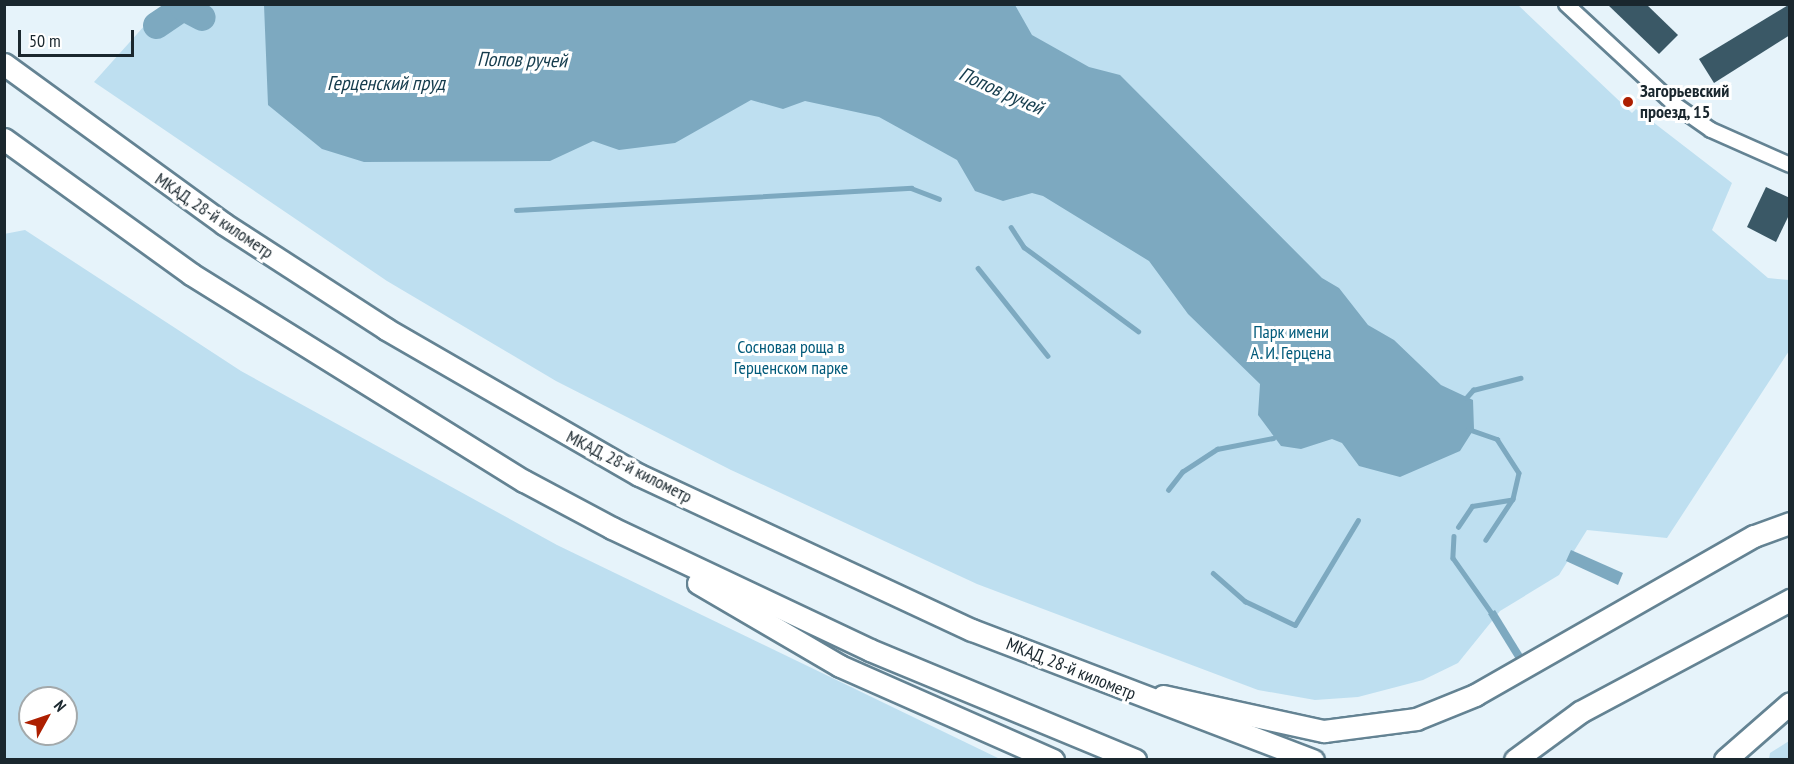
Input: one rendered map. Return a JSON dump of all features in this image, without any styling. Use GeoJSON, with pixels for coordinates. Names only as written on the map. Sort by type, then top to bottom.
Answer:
{"type":"FeatureCollection","features":[{"type":"Feature","properties":{"kind":"main road","name":"МКАД, 28-й километр"},"geometry":{"type":"LineString","coordinates":[[4,64],[224,224],[467,380],[639,475],[1058,665],[1313,759]]}},
{"type":"Feature","properties":{"kind":"main road"},"geometry":{"type":"LineString","coordinates":[[4,139],[191,274],[428,426],[840,666],[1053,759]]}},
{"type":"Feature","properties":{"kind":"main road"},"geometry":{"type":"LineString","coordinates":[[524,481],[870,650],[1135,759]]}},
{"type":"Feature","properties":{"kind":"main road"},"geometry":{"type":"LineString","coordinates":[[1058,665],[1166,696],[1324,731],[1416,719],[1475,695],[1754,536],[1790,524]]}},
{"type":"Feature","properties":{"kind":"main road"},"geometry":{"type":"LineString","coordinates":[[1515,759],[1580,712],[1790,600]]}},
{"type":"Feature","properties":{"kind":"main road"},"geometry":{"type":"LineString","coordinates":[[1725,759],[1790,703]]}},
{"type":"Feature","properties":{"kind":"street"},"geometry":{"type":"LineString","coordinates":[[1566,4],[1674,104],[1711,130],[1790,165]]}},
{"type":"Feature","properties":{"kind":"green space","name":"Парк имени А. И. Герцена"},"geometry":{"type":"Polygon","coordinates":[[[163,5],[1518,5],[1632,113],[1636,109],[1732,183],[1712,230],[1768,278],[1789,280],[1789,351],[1667,538],[1587,530],[1559,575],[1500,611],[1458,663],[1423,680],[1358,697],[1315,700],[1258,690],[977,584],[731,470],[556,381],[387,281],[94,82],[163,5]]]}},
{"type":"Feature","properties":{"kind":"green space"},"geometry":{"type":"Polygon","coordinates":[[[25,230],[241,371],[557,545],[1000,759],[5,759],[4,234],[25,230]]]}},
{"type":"Feature","properties":{"kind":"green space"},"geometry":{"type":"Polygon","coordinates":[[[1789,741],[1789,759],[1769,759],[1770,753],[1789,741]]]}},
{"type":"Feature","properties":{"kind":"water","name":"Герценский пруд"},"geometry":{"type":"Polygon","coordinates":[[[264,5],[1015,5],[1032,35],[1089,67],[1120,75],[1322,278],[1339,288],[1368,325],[1394,340],[1441,385],[1473,400],[1474,429],[1460,451],[1400,477],[1359,466],[1342,443],[1332,439],[1301,449],[1281,446],[1258,415],[1260,384],[1188,314],[1149,261],[1043,196],[1032,193],[1003,201],[975,191],[957,160],[879,117],[805,101],[783,109],[751,100],[675,143],[619,150],[593,141],[550,161],[364,162],[322,149],[268,105],[264,5]]]}},
{"type":"Feature","properties":{"kind":"water"},"geometry":{"type":"Polygon","coordinates":[[[1571,550],[1623,573],[1618,585],[1566,561],[1571,550]]]}},
{"type":"Feature","properties":{"kind":"water"},"geometry":{"type":"Polygon","coordinates":[[[1495,610],[1524,657],[1517,661],[1488,614],[1495,610]]]}},
{"type":"Feature","properties":{"kind":"building"},"geometry":{"type":"Polygon","coordinates":[[[1607,4],[1646,4],[1678,35],[1659,54],[1607,4]]]}},
{"type":"Feature","properties":{"kind":"building"},"geometry":{"type":"Polygon","coordinates":[[[1790,4],[1790,35],[1714,83],[1699,59],[1790,4]]]}},
{"type":"Feature","properties":{"kind":"building"},"geometry":{"type":"Polygon","coordinates":[[[1766,187],[1790,198],[1790,213],[1776,242],[1747,227],[1766,187]]]}},
{"type":"Feature","properties":{"kind":"waterway"},"geometry":{"type":"LineString","coordinates":[[156,25],[183,7],[202,17]]}},
{"type":"Feature","properties":{"kind":"waterway"},"geometry":{"type":"LineString","coordinates":[[516,210],[911,188],[939,199]]}},
{"type":"Feature","properties":{"kind":"waterway"},"geometry":{"type":"LineString","coordinates":[[1011,227],[1024,247],[1138,331]]}},
{"type":"Feature","properties":{"kind":"waterway"},"geometry":{"type":"LineString","coordinates":[[978,268],[1048,356]]}},
{"type":"Feature","properties":{"kind":"waterway"},"geometry":{"type":"LineString","coordinates":[[1466,398],[1473,390],[1520,378]]}},
{"type":"Feature","properties":{"kind":"waterway","name":"Попов ручей"},"geometry":{"type":"LineString","coordinates":[[1468,429],[1497,439],[1519,473],[1513,499],[1486,540]]}},
{"type":"Feature","properties":{"kind":"waterway"},"geometry":{"type":"LineString","coordinates":[[1168,490],[1182,472],[1217,449],[1273,438]]}},
{"type":"Feature","properties":{"kind":"waterway"},"geometry":{"type":"LineString","coordinates":[[1458,527],[1472,506],[1511,500]]}},
{"type":"Feature","properties":{"kind":"waterway"},"geometry":{"type":"LineString","coordinates":[[1213,573],[1245,601],[1295,625],[1358,520]]}},
{"type":"Feature","properties":{"kind":"waterway"},"geometry":{"type":"LineString","coordinates":[[1454,536],[1453,558],[1491,612]]}},
{"type":"Feature","properties":{"kind":"place","name":"Загорьевский проезд, 15"},"geometry":{"type":"Point","coordinates":[1628,102]}},
{"type":"Feature","properties":{"kind":"park label","name":"Сосновая роща в Герценском парке"},"geometry":{"type":"Point","coordinates":[791,358]}}]}
